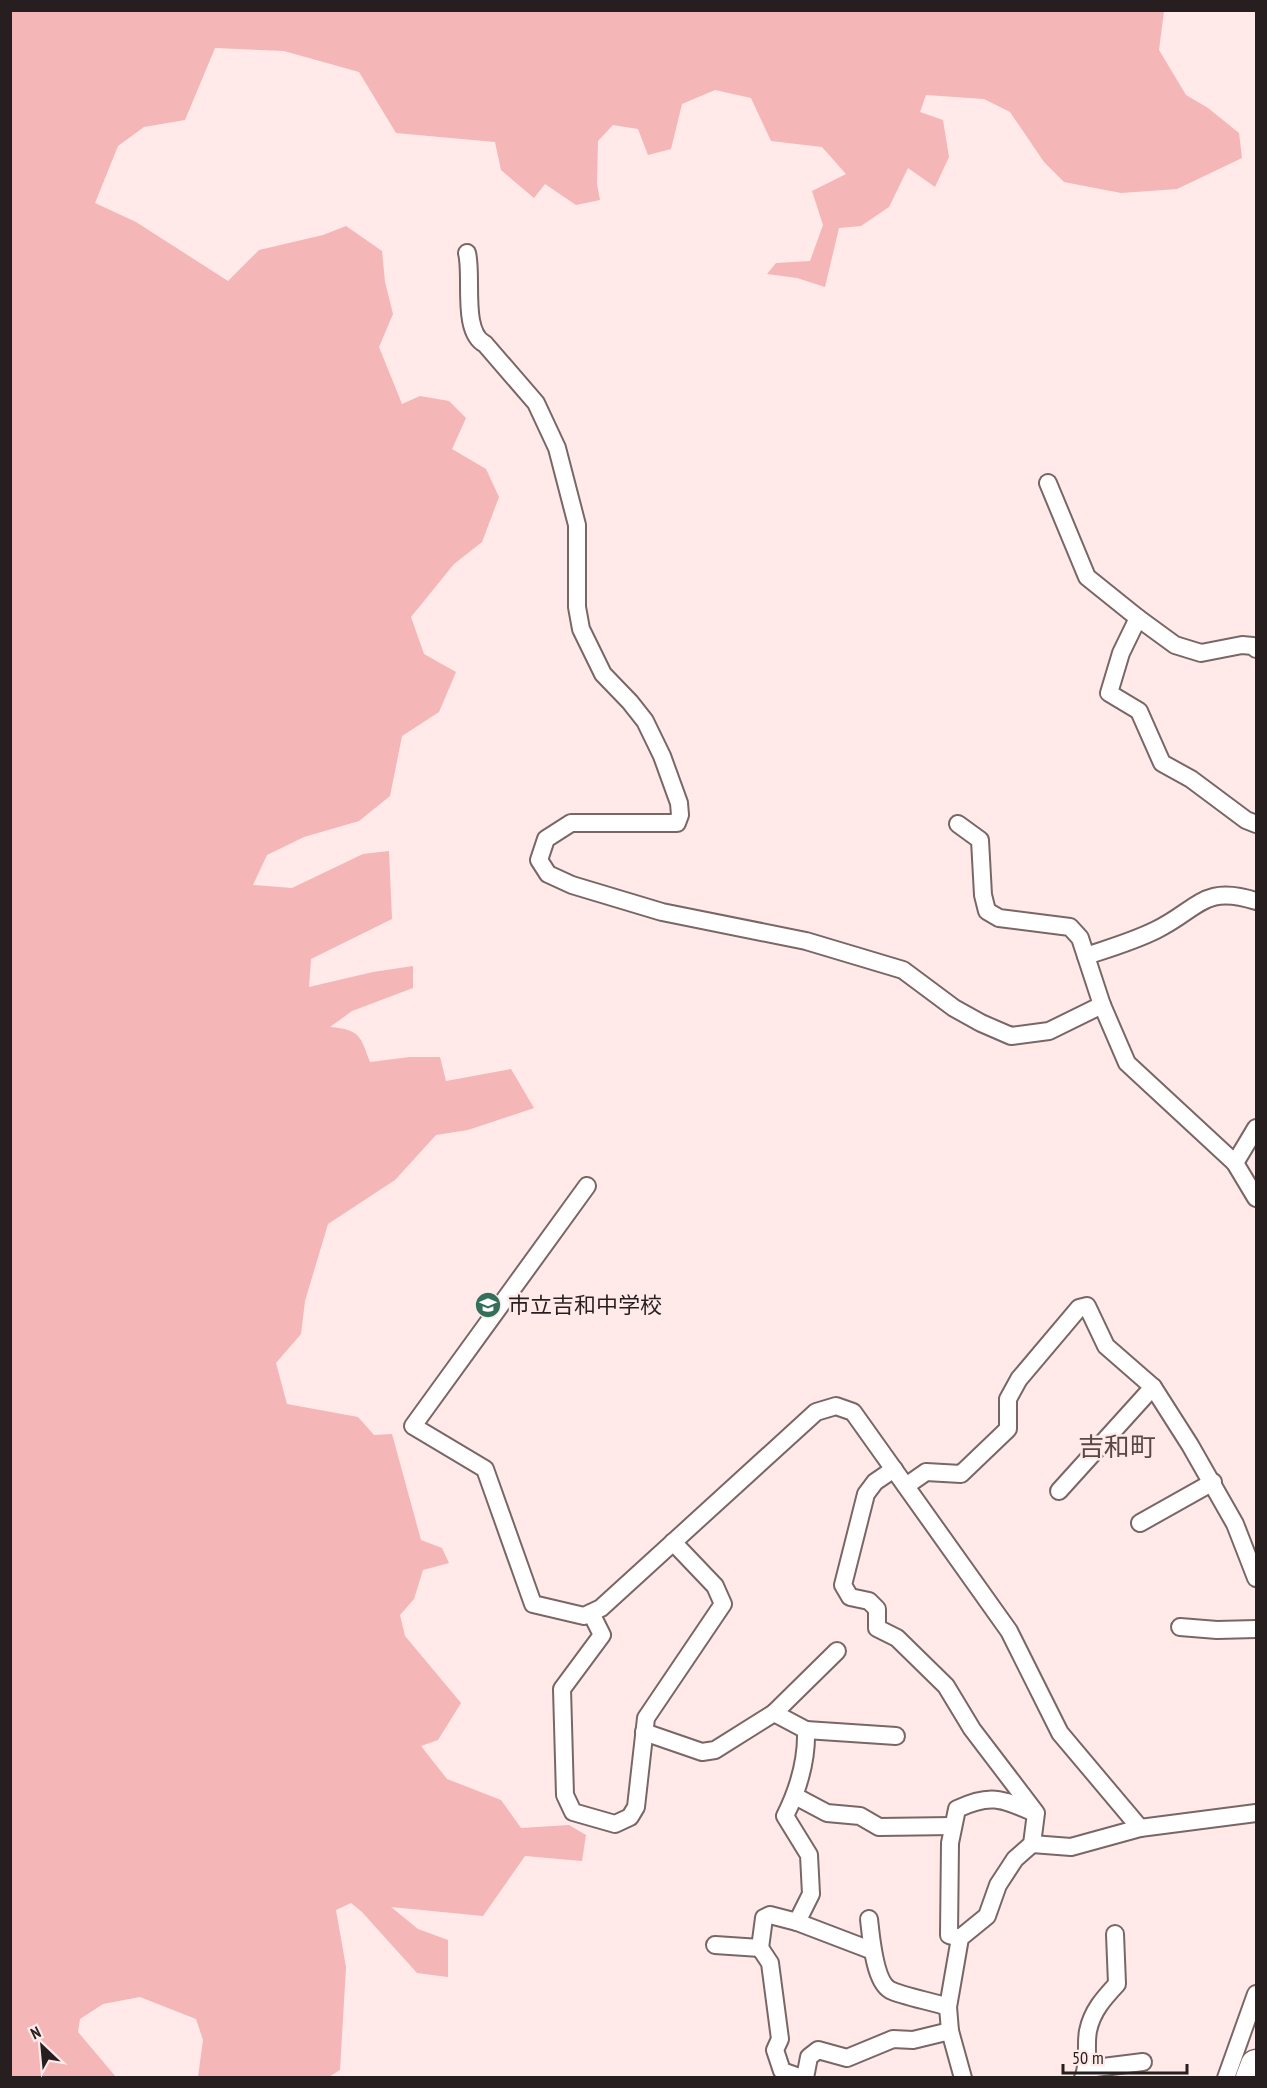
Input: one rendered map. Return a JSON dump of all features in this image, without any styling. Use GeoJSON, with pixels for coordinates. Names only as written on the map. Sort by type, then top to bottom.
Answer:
{"type":"FeatureCollection","features":[{"type":"Feature","properties":{"kind":"highway"},"geometry":{"type":"LineString","coordinates":[[1251,2078],[1257,2065]]}},
{"type":"Feature","properties":{"kind":"street"},"geometry":{"type":"LineString","coordinates":[[467,253],[470,262],[469,315],[480,342],[485,344],[536,403],[557,448],[577,525],[577,607],[581,629],[603,674],[645,721],[662,756],[680,803],[677,823],[572,823],[546,839],[539,860],[548,874],[572,885],[662,912],[806,941],[903,970],[954,1008],[1011,1036],[1049,1031],[1102,1005]]}},
{"type":"Feature","properties":{"kind":"street"},"geometry":{"type":"LineString","coordinates":[[1048,483],[1087,577],[1138,618],[1175,645],[1201,653],[1242,645],[1253,646],[1257,649]]}},
{"type":"Feature","properties":{"kind":"street"},"geometry":{"type":"LineString","coordinates":[[1138,618],[1121,652],[1109,693],[1139,711],[1162,763],[1191,779],[1246,820],[1257,824]]}},
{"type":"Feature","properties":{"kind":"street"},"geometry":{"type":"LineString","coordinates":[[958,824],[980,840],[983,896],[987,911],[999,918],[1070,927],[1080,938],[1102,1005],[1127,1063],[1235,1163],[1257,1198]]}},
{"type":"Feature","properties":{"kind":"street"},"geometry":{"type":"LineString","coordinates":[[1086,956],[1136,940],[1159,929],[1204,899],[1221,894],[1237,895],[1257,901]]}},
{"type":"Feature","properties":{"kind":"street"},"geometry":{"type":"LineString","coordinates":[[1235,1163],[1257,1128]]}},
{"type":"Feature","properties":{"kind":"street"},"geometry":{"type":"LineString","coordinates":[[587,1186],[413,1426],[485,1469],[533,1604],[584,1616],[601,1608],[816,1412],[836,1406],[854,1412],[1009,1631],[1060,1733],[1140,1828]]}},
{"type":"Feature","properties":{"kind":"street"},"geometry":{"type":"LineString","coordinates":[[906,1486],[926,1472],[961,1474],[1008,1429],[1008,1399],[1019,1379],[1079,1308],[1087,1305],[1106,1346],[1153,1387],[1213,1482],[1235,1524],[1257,1578]]}},
{"type":"Feature","properties":{"kind":"street"},"geometry":{"type":"LineString","coordinates":[[1059,1491],[1153,1387]]}},
{"type":"Feature","properties":{"kind":"street"},"geometry":{"type":"LineString","coordinates":[[894,1469],[875,1482],[866,1494],[843,1585],[850,1597],[869,1601],[878,1609],[877,1628],[897,1638],[946,1686],[972,1729],[1036,1813],[1032,1844],[1015,1859],[998,1885],[987,1916],[960,1938],[948,2007],[950,2031],[963,2078]]}},
{"type":"Feature","properties":{"kind":"street"},"geometry":{"type":"LineString","coordinates":[[1140,1523],[1213,1482]]}},
{"type":"Feature","properties":{"kind":"street"},"geometry":{"type":"LineString","coordinates":[[591,1613],[602,1635],[562,1689],[565,1795],[573,1812],[615,1824],[630,1817],[636,1807],[646,1718],[723,1604],[715,1586],[673,1542]]}},
{"type":"Feature","properties":{"kind":"street"},"geometry":{"type":"LineString","coordinates":[[1180,1627],[1217,1630],[1257,1629]]}},
{"type":"Feature","properties":{"kind":"street"},"geometry":{"type":"LineString","coordinates":[[644,1732],[702,1752],[715,1750],[774,1713],[837,1651]]}},
{"type":"Feature","properties":{"kind":"street"},"geometry":{"type":"LineString","coordinates":[[774,1713],[806,1730],[896,1736]]}},
{"type":"Feature","properties":{"kind":"street"},"geometry":{"type":"LineString","coordinates":[[797,1922],[811,1894],[809,1855],[785,1816],[795,1796],[807,1748],[806,1730]]}},
{"type":"Feature","properties":{"kind":"street"},"geometry":{"type":"LineString","coordinates":[[795,1796],[827,1813],[860,1816],[879,1827],[953,1826]]}},
{"type":"Feature","properties":{"kind":"street"},"geometry":{"type":"LineString","coordinates":[[960,1938],[949,1935],[950,1843],[957,1809],[977,1800],[1004,1800],[1036,1813]]}},
{"type":"Feature","properties":{"kind":"street"},"geometry":{"type":"LineString","coordinates":[[1032,1844],[1071,1847],[1140,1828],[1257,1813]]}},
{"type":"Feature","properties":{"kind":"street"},"geometry":{"type":"LineString","coordinates":[[873,1951],[797,1922],[770,1915],[764,1918],[760,1948],[770,1963],[780,2039],[775,2050],[782,2071],[803,2078],[808,2057],[818,2049],[847,2058],[893,2039],[913,2040],[950,2031]]}},
{"type":"Feature","properties":{"kind":"street"},"geometry":{"type":"LineString","coordinates":[[869,1919],[873,1951],[881,1978],[889,1989],[948,2007]]}},
{"type":"Feature","properties":{"kind":"street"},"geometry":{"type":"LineString","coordinates":[[1115,1934],[1117,1984],[1099,2003],[1088,2031],[1085,2073],[1143,2062]]}},
{"type":"Feature","properties":{"kind":"street"},"geometry":{"type":"LineString","coordinates":[[715,1945],[760,1948]]}},
{"type":"Feature","properties":{"kind":"street"},"geometry":{"type":"LineString","coordinates":[[1226,2078],[1257,1994]]}},
{"type":"Feature","properties":{"kind":"shaded area"},"geometry":{"type":"Polygon","coordinates":[[[11,10],[1164,11],[1159,50],[1186,95],[1208,108],[1239,133],[1242,158],[1177,189],[1121,193],[1064,182],[1044,162],[1010,112],[984,99],[926,95],[920,112],[943,120],[949,157],[935,187],[908,168],[889,207],[861,226],[839,228],[825,287],[797,278],[767,274],[776,263],[810,261],[823,225],[812,191],[846,174],[822,147],[771,141],[751,98],[715,90],[682,104],[671,149],[648,155],[638,129],[613,125],[598,141],[597,184],[600,200],[576,205],[545,184],[534,198],[501,170],[495,142],[396,133],[359,72],[284,51],[215,48],[185,120],[144,127],[118,146],[95,203],[136,222],[228,281],[259,250],[323,235],[346,226],[382,251],[385,282],[393,314],[379,347],[402,404],[420,396],[449,401],[466,418],[452,449],[486,469],[499,497],[482,542],[454,564],[411,617],[424,654],[456,672],[439,712],[402,736],[390,796],[359,821],[304,837],[267,855],[253,885],[292,888],[363,854],[389,851],[392,919],[311,959],[309,987],[373,972],[413,966],[413,988],[352,1011],[330,1027],[348,1030],[358,1036],[370,1062],[410,1057],[440,1057],[446,1081],[511,1069],[534,1108],[468,1130],[436,1135],[395,1180],[328,1224],[305,1301],[301,1334],[276,1363],[287,1404],[358,1417],[374,1435],[392,1434],[421,1540],[442,1548],[449,1563],[423,1570],[414,1599],[400,1615],[405,1636],[461,1703],[438,1740],[421,1746],[447,1779],[501,1800],[521,1828],[569,1825],[586,1835],[582,1861],[525,1856],[483,1916],[391,1907],[418,1929],[448,1940],[448,1977],[417,1973],[362,1912],[351,1903],[336,1910],[346,1967],[340,2070],[329,2077],[198,2077],[203,2040],[196,2019],[140,1997],[103,2004],[80,2019],[78,2032],[116,2077],[11,2077],[11,10]]]}},
{"type":"Feature","properties":{"kind":"place","name":"市立吉和中学校"},"geometry":{"type":"Point","coordinates":[488,1305]}},
{"type":"Feature","properties":{"kind":"district","name":"吉和町"},"geometry":{"type":"Point","coordinates":[1117,1447]}}]}
